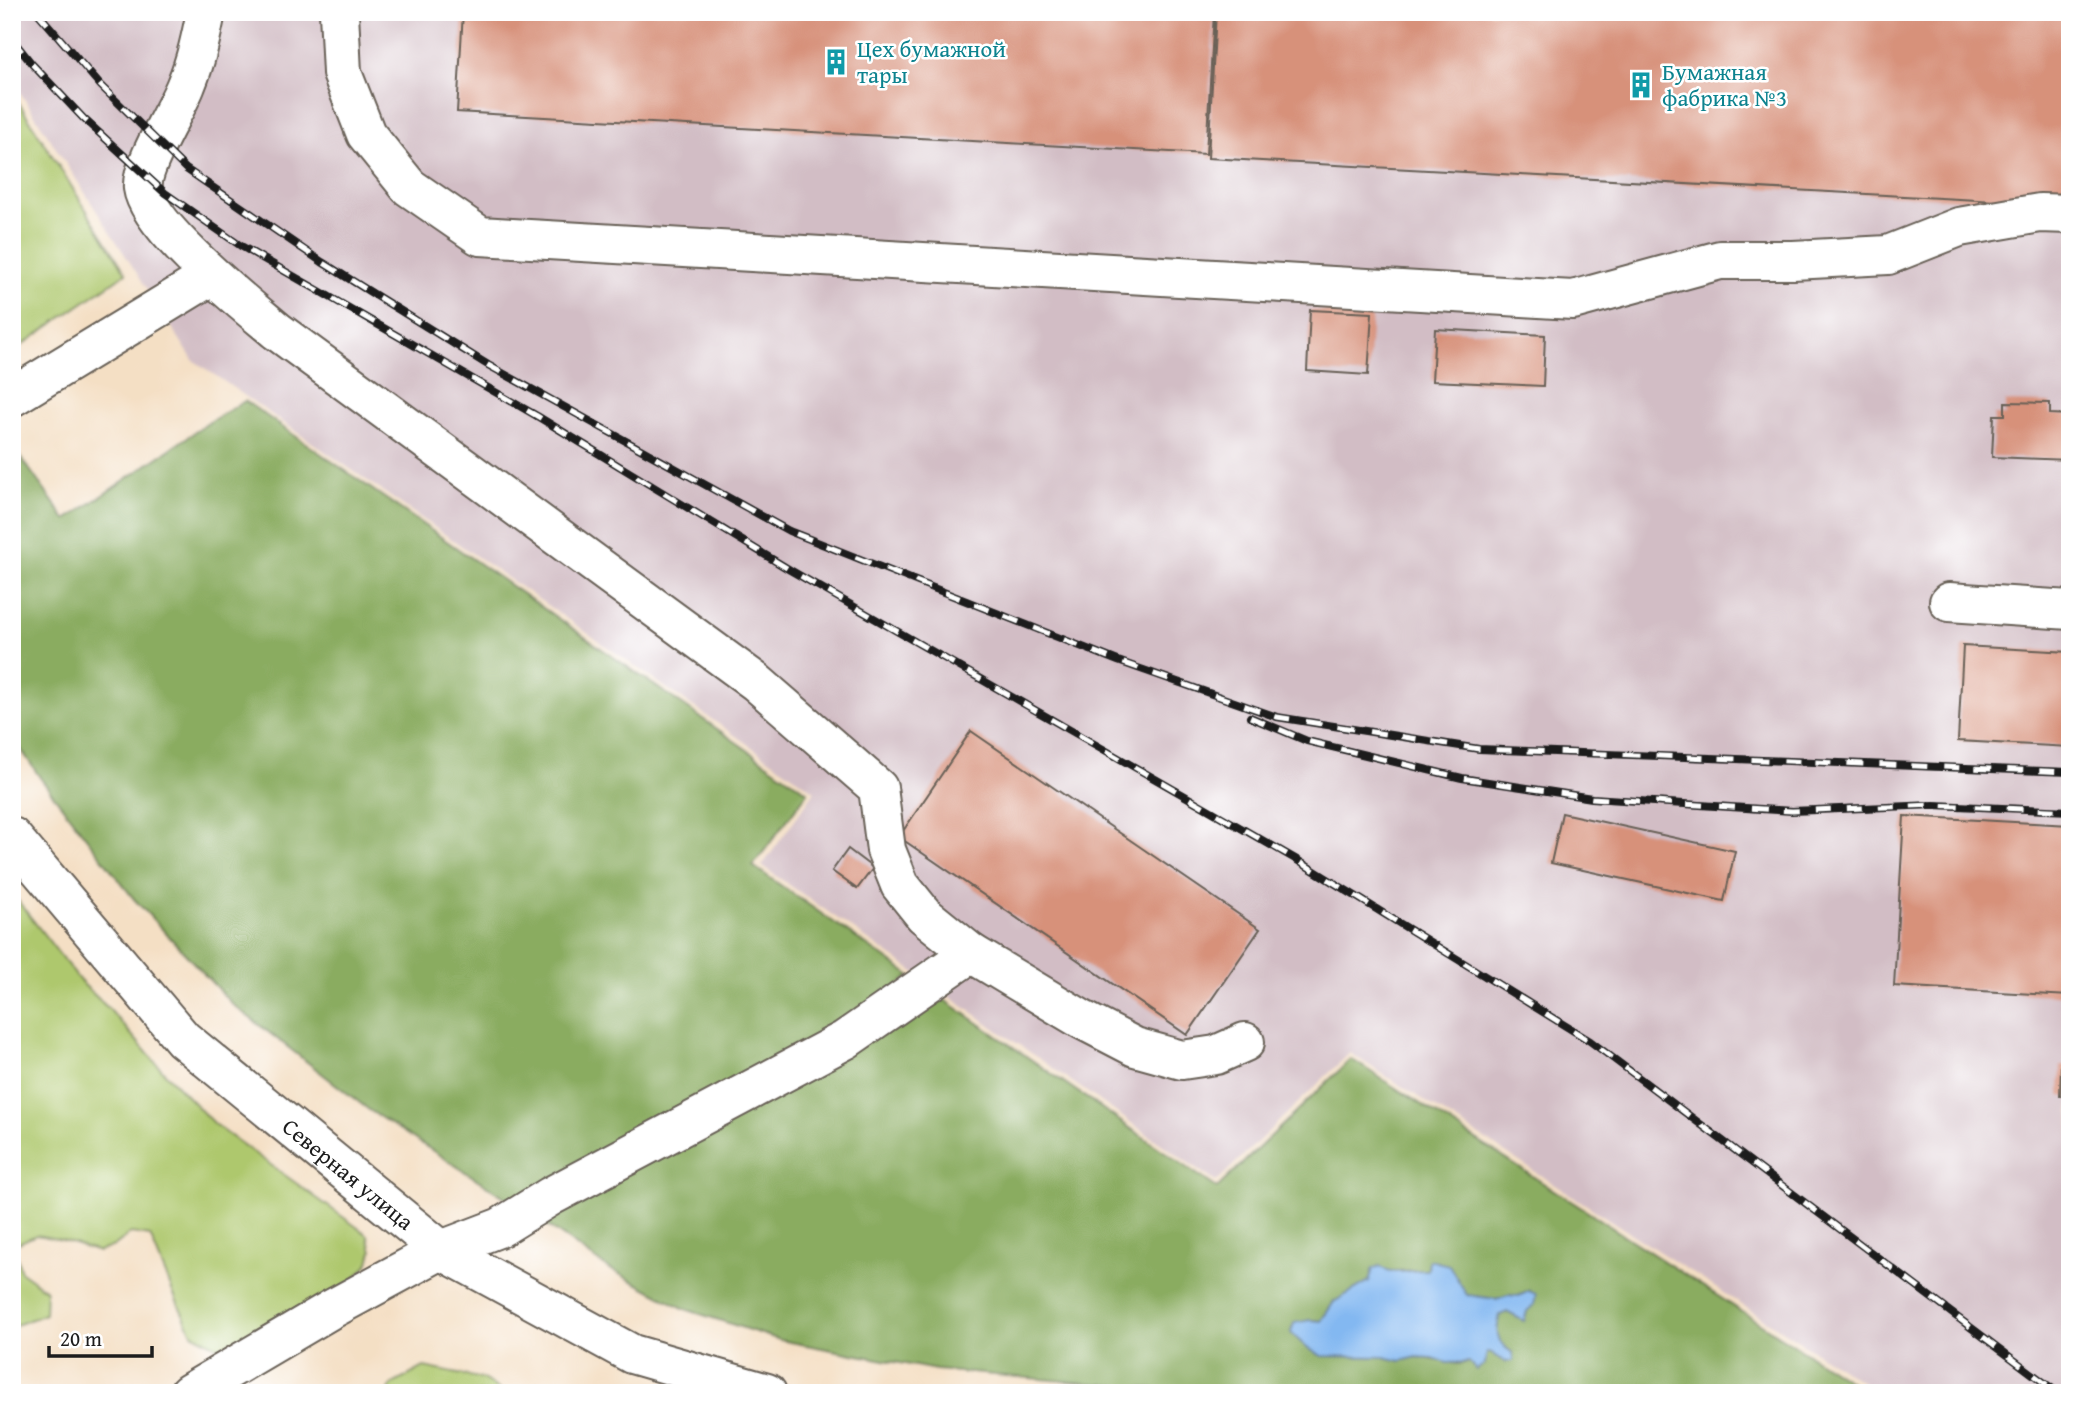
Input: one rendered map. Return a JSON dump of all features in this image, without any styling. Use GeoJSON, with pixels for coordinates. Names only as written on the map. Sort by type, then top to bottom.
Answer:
{"type":"FeatureCollection","features":[{"type":"Feature","properties":{"kind":"street"},"geometry":{"type":"LineString","coordinates":[[206,12],[187,84],[152,155],[142,186],[148,206],[211,276],[277,331],[756,682],[878,788],[886,850],[900,885],[924,915],[971,953],[1081,1019],[1135,1047],[1182,1060],[1216,1055],[1245,1042]]}},
{"type":"Feature","properties":{"kind":"street"},"geometry":{"type":"LineString","coordinates":[[339,12],[342,73],[366,134],[409,187],[480,236],[1573,300],[1720,260],[1793,260],[1888,255],[1959,227],[2040,213],[2070,214]]}},
{"type":"Feature","properties":{"kind":"street"},"geometry":{"type":"LineString","coordinates":[[12,397],[211,276]]}},
{"type":"Feature","properties":{"kind":"street"},"geometry":{"type":"LineString","coordinates":[[1949,602],[2070,610]]}},
{"type":"Feature","properties":{"kind":"street","name":"Северная улица"},"geometry":{"type":"LineString","coordinates":[[12,837],[183,1038],[441,1251],[632,1354],[767,1393]]}},
{"type":"Feature","properties":{"kind":"street"},"geometry":{"type":"LineString","coordinates":[[188,1393],[330,1310],[441,1251],[501,1227],[551,1196],[845,1040],[971,953]]}},
{"type":"Feature","properties":{"kind":"shaded area"},"geometry":{"type":"Polygon","coordinates":[[[12,12],[2070,12],[2070,1393],[1879,1393],[1350,1053],[1216,1182],[762,866],[815,791],[193,360],[12,80],[12,12]]]}},
{"type":"Feature","properties":{"kind":"green space"},"geometry":{"type":"Polygon","coordinates":[[[12,92],[126,273],[12,352],[12,92]]]}},
{"type":"Feature","properties":{"kind":"green space"},"geometry":{"type":"Polygon","coordinates":[[[245,401],[808,792],[753,866],[911,976],[840,1026],[514,1203],[369,1110],[232,1004],[134,899],[41,779],[12,736],[12,445],[66,520],[211,421],[245,401]]]}},
{"type":"Feature","properties":{"kind":"green space"},"geometry":{"type":"Polygon","coordinates":[[[12,893],[80,981],[214,1124],[368,1235],[372,1251],[369,1263],[353,1280],[241,1347],[218,1347],[192,1333],[150,1236],[131,1233],[114,1246],[98,1252],[36,1235],[14,1245],[21,1272],[46,1290],[45,1314],[16,1325],[12,1330],[12,893]]]}},
{"type":"Feature","properties":{"kind":"green space"},"geometry":{"type":"Polygon","coordinates":[[[945,1000],[1217,1188],[1351,1059],[1868,1393],[1203,1393],[936,1370],[780,1340],[685,1309],[606,1267],[534,1216],[911,1014],[945,1000]],[[1429,1261],[1428,1270],[1373,1269],[1369,1281],[1334,1302],[1321,1321],[1310,1320],[1322,1356],[1384,1357],[1401,1361],[1417,1357],[1458,1364],[1469,1362],[1487,1352],[1505,1362],[1512,1352],[1500,1344],[1496,1329],[1500,1314],[1507,1312],[1524,1321],[1529,1291],[1519,1296],[1508,1295],[1496,1299],[1466,1295],[1450,1274],[1429,1261]]]}},
{"type":"Feature","properties":{"kind":"green space"},"geometry":{"type":"Polygon","coordinates":[[[424,1367],[483,1379],[505,1393],[388,1393],[391,1385],[424,1367]]]}},
{"type":"Feature","properties":{"kind":"water"},"geometry":{"type":"Polygon","coordinates":[[[1429,1260],[1449,1265],[1467,1295],[1496,1299],[1508,1295],[1519,1296],[1529,1291],[1536,1294],[1534,1305],[1527,1311],[1524,1321],[1507,1312],[1500,1315],[1498,1337],[1512,1353],[1513,1361],[1505,1362],[1487,1352],[1485,1364],[1476,1370],[1469,1362],[1447,1363],[1432,1358],[1417,1357],[1401,1361],[1384,1357],[1322,1356],[1307,1348],[1291,1333],[1294,1323],[1321,1321],[1334,1302],[1369,1281],[1373,1269],[1380,1266],[1397,1272],[1428,1270],[1429,1260]]]}},
{"type":"Feature","properties":{"kind":"building","name":"Цех бумажной тары"},"geometry":{"type":"Polygon","coordinates":[[[463,12],[1214,12],[1206,154],[457,112],[463,12]]]}},
{"type":"Feature","properties":{"kind":"building","name":"Бумажная фабрика №3"},"geometry":{"type":"Polygon","coordinates":[[[1216,12],[2070,12],[2070,205],[1208,158],[1216,12]]]}},
{"type":"Feature","properties":{"kind":"building"},"geometry":{"type":"Polygon","coordinates":[[[1310,310],[1372,313],[1368,375],[1307,371],[1310,310]]]}},
{"type":"Feature","properties":{"kind":"building"},"geometry":{"type":"Polygon","coordinates":[[[1435,329],[1545,335],[1543,386],[1432,381],[1435,329]]]}},
{"type":"Feature","properties":{"kind":"building"},"geometry":{"type":"Polygon","coordinates":[[[2005,402],[2050,403],[2050,414],[2070,415],[2070,460],[1992,457],[1994,415],[2005,415],[2005,402]]]}},
{"type":"Feature","properties":{"kind":"building"},"geometry":{"type":"Polygon","coordinates":[[[1963,646],[2070,652],[2070,747],[1958,741],[1963,646]]]}},
{"type":"Feature","properties":{"kind":"building"},"geometry":{"type":"Polygon","coordinates":[[[971,731],[1260,929],[1187,1035],[899,837],[971,731]]]}},
{"type":"Feature","properties":{"kind":"building"},"geometry":{"type":"Polygon","coordinates":[[[1562,813],[1735,851],[1724,901],[1551,863],[1562,813]]]}},
{"type":"Feature","properties":{"kind":"building"},"geometry":{"type":"Polygon","coordinates":[[[1904,816],[2070,825],[2070,996],[1894,986],[1904,816]]]}},
{"type":"Feature","properties":{"kind":"building"},"geometry":{"type":"Polygon","coordinates":[[[848,849],[873,868],[857,889],[832,871],[848,849]]]}},
{"type":"Feature","properties":{"kind":"building"},"geometry":{"type":"Polygon","coordinates":[[[2061,1066],[2070,1066],[2070,1096],[2060,1096],[2061,1066]]]}},
{"type":"Feature","properties":{"kind":"railway"},"geometry":{"type":"LineString","coordinates":[[37,12],[101,86],[186,169],[322,262],[488,365],[789,531],[1118,661],[1277,717],[1479,749],[2070,772]]}},
{"type":"Feature","properties":{"kind":"railway"},"geometry":{"type":"LineString","coordinates":[[12,39],[84,119],[165,193],[241,246],[537,416],[790,570],[1297,860],[1590,1041],[2058,1393]]}},
{"type":"Feature","properties":{"kind":"railway"},"geometry":{"type":"LineString","coordinates":[[1250,717],[1307,741],[1462,778],[1592,798],[1792,811],[1934,805],[2070,811]]}},
{"type":"Feature","properties":{"kind":"place","name":"Цех бумажной тары"},"geometry":{"type":"Point","coordinates":[836,62]}},
{"type":"Feature","properties":{"kind":"place","name":"Бумажная фабрика №3"},"geometry":{"type":"Point","coordinates":[1641,85]}}]}
